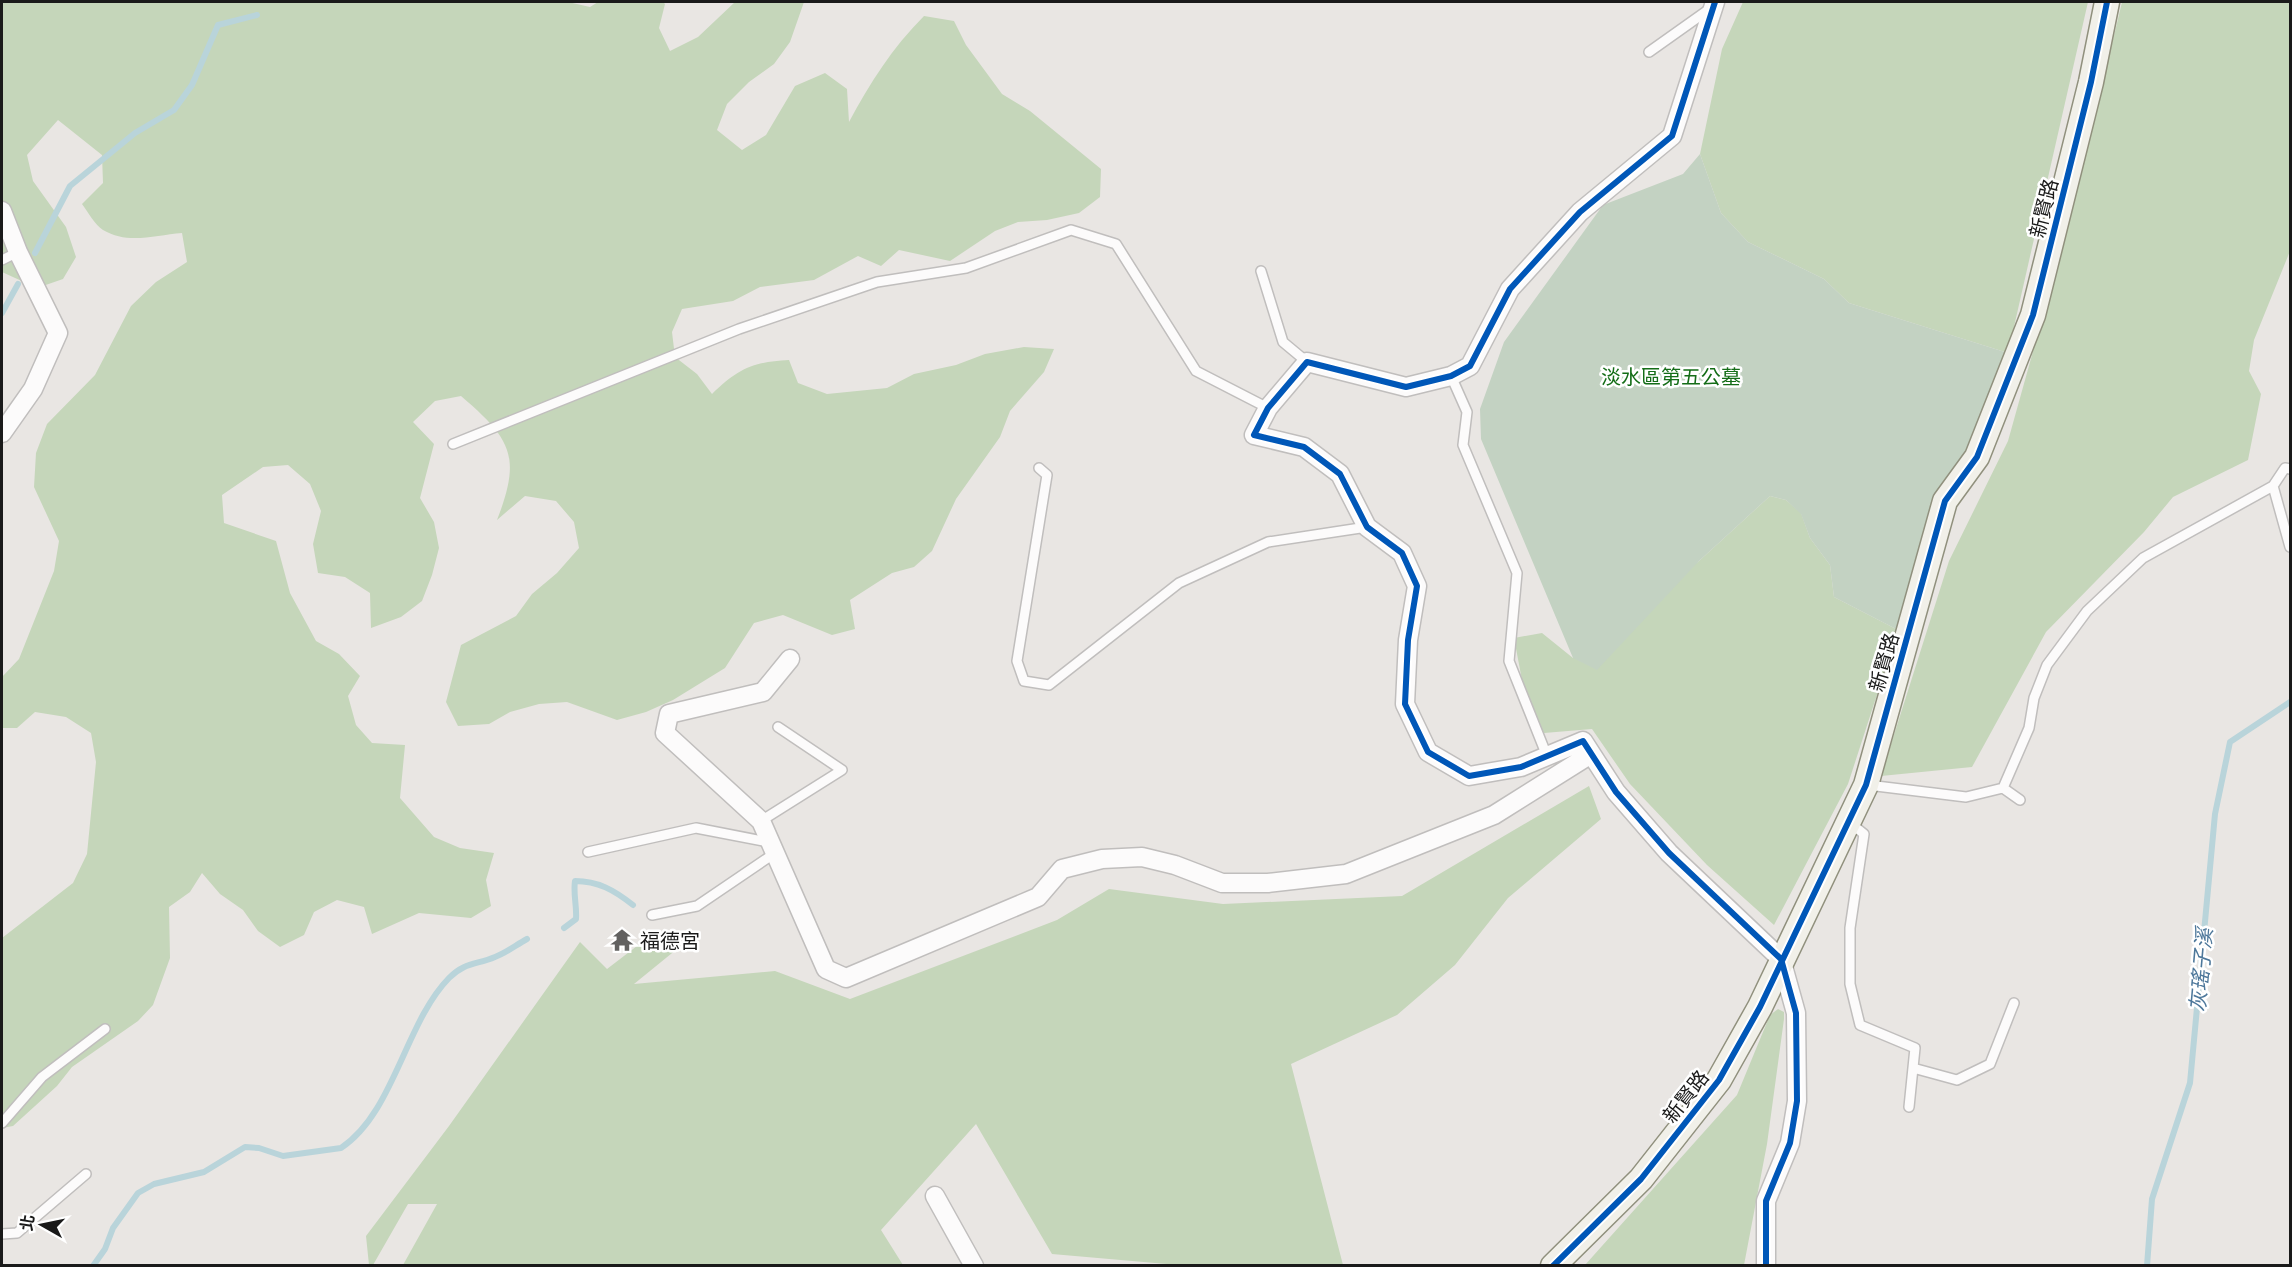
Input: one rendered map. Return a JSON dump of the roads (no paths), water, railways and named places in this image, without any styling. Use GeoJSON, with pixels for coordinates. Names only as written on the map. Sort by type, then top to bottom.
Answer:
{"type":"FeatureCollection","features":[{"type":"Feature","properties":{"kind":"street","name":"新賢路"},"geometry":{"type":"LineString","coordinates":[[1553,1266],[1641,1179],[1719,1080],[1760,1006],[1850,822],[1866,785],[1945,501],[1977,457],[2033,315],[2091,82],[2107,2]]}},
{"type":"Feature","properties":{"kind":"street"},"geometry":{"type":"LineString","coordinates":[[1713,4],[1672,136],[1580,212],[1510,289],[1470,366],[1451,376],[1406,387],[1307,362],[1268,408],[1254,435],[1304,447],[1340,474],[1367,526],[1402,554],[1417,586],[1408,640],[1405,704],[1428,752],[1469,776],[1521,767],[1583,741],[1616,792],[1669,853],[1781,959],[1796,1013],[1797,1101],[1790,1143],[1766,1201],[1766,1266]]}},
{"type":"Feature","properties":{"kind":"street"},"geometry":{"type":"LineString","coordinates":[[2,211],[10,256],[58,333],[33,389],[2,433]]}},
{"type":"Feature","properties":{"kind":"street"},"geometry":{"type":"LineString","coordinates":[[790,659],[763,692],[669,714],[665,733],[761,821],[826,969],[846,978],[1038,897],[1062,869],[1102,859],[1142,858],[1175,865],[1222,883],[1268,883],[1346,874],[1494,815],[1591,754]]}},
{"type":"Feature","properties":{"kind":"street"},"geometry":{"type":"LineString","coordinates":[[934,1196],[974,1266]]}},
{"type":"Feature","properties":{"kind":"lane"},"geometry":{"type":"LineString","coordinates":[[1649,52],[1713,4]]}},
{"type":"Feature","properties":{"kind":"lane"},"geometry":{"type":"LineString","coordinates":[[453,444],[738,329],[877,282],[966,268],[1071,230],[1116,244],[1196,370],[1268,408]]}},
{"type":"Feature","properties":{"kind":"lane"},"geometry":{"type":"LineString","coordinates":[[1261,271],[1283,342],[1307,362]]}},
{"type":"Feature","properties":{"kind":"lane"},"geometry":{"type":"LineString","coordinates":[[1451,376],[1467,412],[1462,445],[1517,573],[1509,661],[1546,756]]}},
{"type":"Feature","properties":{"kind":"lane"},"geometry":{"type":"LineString","coordinates":[[1039,468],[1047,475],[1017,661],[1024,681],[1049,685],[1179,583],[1268,542],[1367,526]]}},
{"type":"Feature","properties":{"kind":"lane"},"geometry":{"type":"LineString","coordinates":[[2003,788],[2029,728],[2034,698],[2047,665],[2087,610],[2143,558],[2273,486],[2285,468],[2290,469]]}},
{"type":"Feature","properties":{"kind":"lane"},"geometry":{"type":"LineString","coordinates":[[2273,486],[2290,547]]}},
{"type":"Feature","properties":{"kind":"lane"},"geometry":{"type":"LineString","coordinates":[[761,821],[842,770],[778,727]]}},
{"type":"Feature","properties":{"kind":"lane"},"geometry":{"type":"LineString","coordinates":[[1866,785],[1966,797],[2003,788]]}},
{"type":"Feature","properties":{"kind":"lane"},"geometry":{"type":"LineString","coordinates":[[2003,788],[2020,801]]}},
{"type":"Feature","properties":{"kind":"lane"},"geometry":{"type":"LineString","coordinates":[[1850,822],[1864,834],[1850,928],[1850,984],[1860,1025],[1915,1048],[1909,1107]]}},
{"type":"Feature","properties":{"kind":"lane"},"geometry":{"type":"LineString","coordinates":[[588,852],[696,828],[771,847]]}},
{"type":"Feature","properties":{"kind":"lane"},"geometry":{"type":"LineString","coordinates":[[652,915],[697,906],[771,847]]}},
{"type":"Feature","properties":{"kind":"lane"},"geometry":{"type":"LineString","coordinates":[[1913,1068],[1957,1080],[1990,1064],[2014,1003]]}},
{"type":"Feature","properties":{"kind":"lane"},"geometry":{"type":"LineString","coordinates":[[2,1123],[42,1077],[105,1029]]}},
{"type":"Feature","properties":{"kind":"lane"},"geometry":{"type":"LineString","coordinates":[[2,1234],[17,1233],[86,1174]]}},
{"type":"Feature","properties":{"kind":"waterway"},"geometry":{"type":"LineString","coordinates":[[35,253],[70,186],[135,133],[174,110],[192,85],[218,25],[257,15]]}},
{"type":"Feature","properties":{"kind":"waterway"},"geometry":{"type":"LineString","coordinates":[[2,313],[18,284]]}},
{"type":"Feature","properties":{"kind":"waterway","name":"灰瑤子溪"},"geometry":{"type":"LineString","coordinates":[[2147,1266],[2152,1199],[2190,1083],[2215,814],[2230,742],[2290,702]]}},
{"type":"Feature","properties":{"kind":"waterway"},"geometry":{"type":"LineString","coordinates":[[564,928],[576,919],[575,881],[606,887],[633,905]]}},
{"type":"Feature","properties":{"kind":"waterway"},"geometry":{"type":"LineString","coordinates":[[93,1266],[105,1249],[113,1228],[138,1193],[154,1184],[204,1172],[245,1147],[259,1148],[283,1156],[341,1148],[359,1132],[374,1113],[421,1019],[449,978],[466,966],[488,960],[527,939]]}},
{"type":"Feature","properties":{"kind":"place","name":"福德宮"},"geometry":{"type":"Point","coordinates":[622,940]}},
{"type":"Feature","properties":{"kind":"park label","name":"淡水區第五公墓"},"geometry":{"type":"Point","coordinates":[1671,376]}}]}
